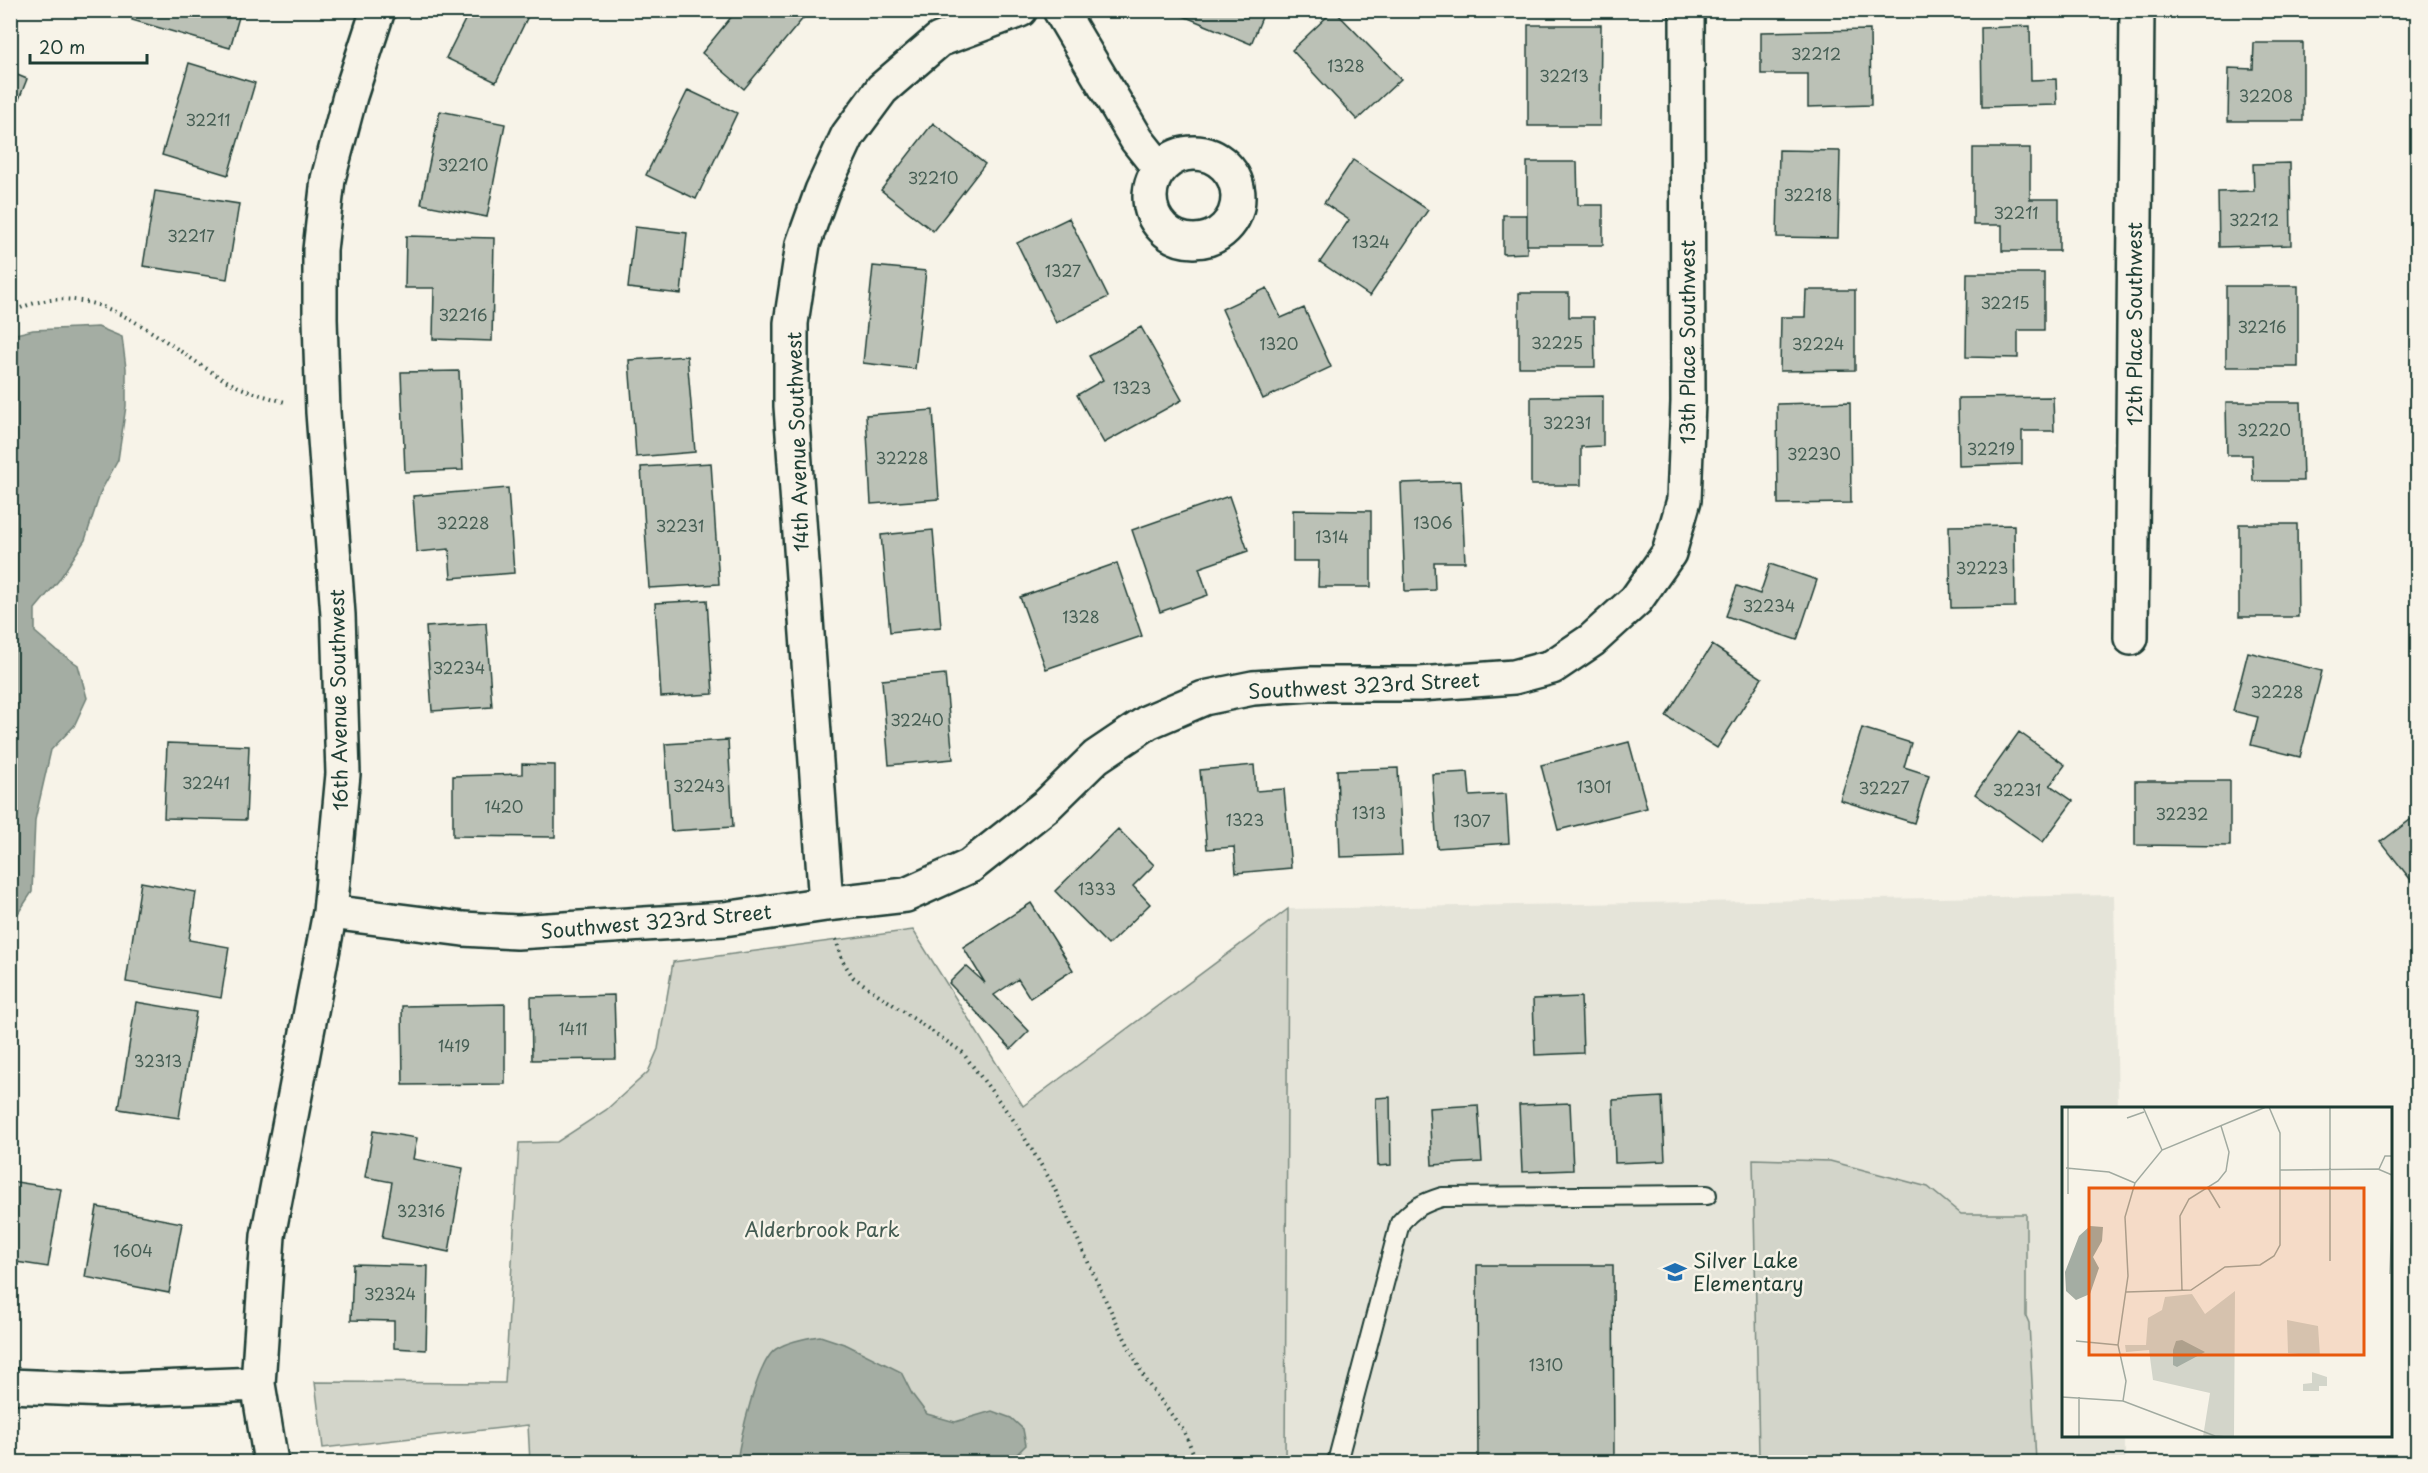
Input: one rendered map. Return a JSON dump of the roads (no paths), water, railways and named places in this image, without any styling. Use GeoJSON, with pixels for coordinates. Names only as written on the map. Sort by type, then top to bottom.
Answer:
{"type":"FeatureCollection","features":[{"type":"Feature","properties":{"kind":"street","name":"16th Avenue Southwest"},"geometry":{"type":"LineString","coordinates":[[272,1462],[258,1384],[268,1236],[330,912],[343,774],[338,615],[323,412],[320,250],[328,179],[350,96],[378,10]]}},
{"type":"Feature","properties":{"kind":"street","name":"14th Avenue Southwest"},"geometry":{"type":"LineString","coordinates":[[826,904],[792,406],[792,323],[803,244],[822,191],[848,135],[882,89],[939,40],[1020,10]]}},
{"type":"Feature","properties":{"kind":"street"},"geometry":{"type":"LineString","coordinates":[[1060,10],[1137,141],[1160,169]]}},
{"type":"Feature","properties":{"kind":"street","name":"13th Place Southwest"},"geometry":{"type":"LineString","coordinates":[[1592,640],[1636,600],[1670,553],[1684,500],[1688,402],[1688,10]]}},
{"type":"Feature","properties":{"kind":"street","name":"12th Place Southwest"},"geometry":{"type":"LineString","coordinates":[[2131,638],[2137,10]]}},
{"type":"Feature","properties":{"kind":"street","name":"Southwest 323rd Street"},"geometry":{"type":"LineString","coordinates":[[330,912],[463,929],[517,932],[724,919],[826,904],[906,896],[970,866],[1047,805],[1096,757],[1148,722],[1204,698],[1253,688],[1310,684],[1420,684],[1514,677],[1552,667],[1592,640]]}},
{"type":"Feature","properties":{"kind":"street"},"geometry":{"type":"LineString","coordinates":[[10,1386],[106,1390],[258,1384]]}},
{"type":"Feature","properties":{"kind":"lane"},"geometry":{"type":"LineString","coordinates":[[1337,1462],[1400,1223],[1411,1210],[1422,1203],[1442,1197],[1707,1196]]}},
{"type":"Feature","properties":{"kind":"place","name":"Silver Lake Elementary"},"geometry":{"type":"Point","coordinates":[1675,1272]}},
{"type":"Feature","properties":{"kind":"park label","name":"Alderbrook Park"},"geometry":{"type":"Point","coordinates":[822,1229]}}]}
